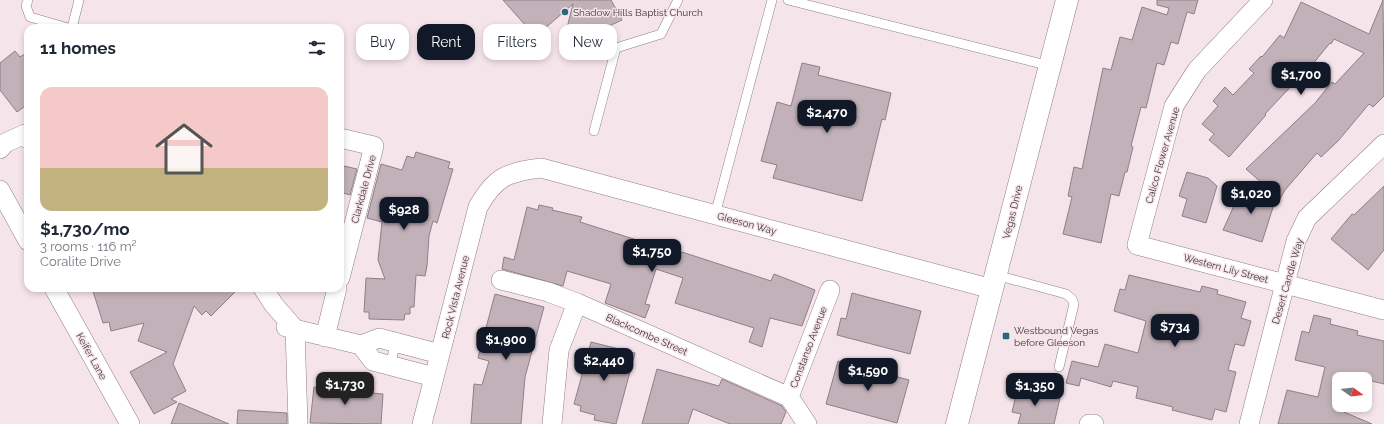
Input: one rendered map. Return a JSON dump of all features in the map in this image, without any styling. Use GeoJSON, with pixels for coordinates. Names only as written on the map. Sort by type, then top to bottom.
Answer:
{"type":"FeatureCollection","features":[{"type":"Feature","properties":{"kind":"main road","name":"Vegas Drive"},"geometry":{"type":"LineString","coordinates":[[957,424],[1067,0]]}},
{"type":"Feature","properties":{"kind":"street","name":"Calico Flower Avenue"},"geometry":{"type":"LineString","coordinates":[[1137,245],[1174,106],[1197,70],[1263,0]]}},
{"type":"Feature","properties":{"kind":"street"},"geometry":{"type":"LineString","coordinates":[[0,149],[5,143],[24,138]]}},
{"type":"Feature","properties":{"kind":"street","name":"Clarkdale Drive"},"geometry":{"type":"LineString","coordinates":[[344,139],[374,146],[344,262]]}},
{"type":"Feature","properties":{"kind":"street","name":"Desert Candle Way"},"geometry":{"type":"LineString","coordinates":[[1249,424],[1296,241],[1307,218],[1384,144]]}},
{"type":"Feature","properties":{"kind":"street","name":"Gleeson Way"},"geometry":{"type":"LineString","coordinates":[[502,178],[517,170],[540,168],[715,215],[994,282]]}},
{"type":"Feature","properties":{"kind":"street","name":"Rock Vista Avenue"},"geometry":{"type":"LineString","coordinates":[[422,424],[478,207],[487,191],[502,178]]}},
{"type":"Feature","properties":{"kind":"street"},"geometry":{"type":"LineString","coordinates":[[0,190],[24,228]]}},
{"type":"Feature","properties":{"kind":"street","name":"Western Lily Street"},"geometry":{"type":"LineString","coordinates":[[1137,245],[1384,310]]}},
{"type":"Feature","properties":{"kind":"street","name":"Blackcombe Street"},"geometry":{"type":"LineString","coordinates":[[501,280],[548,292],[577,303],[789,397]]}},
{"type":"Feature","properties":{"kind":"street","name":"Constanso Avenue"},"geometry":{"type":"LineString","coordinates":[[807,424],[789,397],[830,290]]}},
{"type":"Feature","properties":{"kind":"street","name":"Keifer Lane"},"geometry":{"type":"LineString","coordinates":[[56,292],[130,424]]}},
{"type":"Feature","properties":{"kind":"street"},"geometry":{"type":"LineString","coordinates":[[266,292],[290,328],[298,424]]}},
{"type":"Feature","properties":{"kind":"street"},"geometry":{"type":"LineString","coordinates":[[325,337],[336,292]]}},
{"type":"Feature","properties":{"kind":"street"},"geometry":{"type":"LineString","coordinates":[[552,424],[559,350],[577,303]]}},
{"type":"Feature","properties":{"kind":"street"},"geometry":{"type":"LineString","coordinates":[[290,328],[360,345],[379,338],[440,354]]}},
{"type":"Feature","properties":{"kind":"street"},"geometry":{"type":"LineString","coordinates":[[360,345],[373,361],[434,377]]}},
{"type":"Feature","properties":{"kind":"lane"},"geometry":{"type":"LineString","coordinates":[[28,0],[26,6],[30,17],[54,24]]}},
{"type":"Feature","properties":{"kind":"lane"},"geometry":{"type":"LineString","coordinates":[[73,24],[80,0]]}},
{"type":"Feature","properties":{"kind":"lane"},"geometry":{"type":"LineString","coordinates":[[594,131],[616,48],[661,34],[678,0]]}},
{"type":"Feature","properties":{"kind":"lane"},"geometry":{"type":"LineString","coordinates":[[715,215],[772,0]]}},
{"type":"Feature","properties":{"kind":"lane"},"geometry":{"type":"LineString","coordinates":[[788,0],[1050,66]]}},
{"type":"Feature","properties":{"kind":"lane"},"geometry":{"type":"LineString","coordinates":[[994,282],[1066,294],[1072,299],[1074,304],[1059,367]]}},
{"type":"Feature","properties":{"kind":"lane"},"geometry":{"type":"LineString","coordinates":[[390,365],[396,342]]}},
{"type":"Feature","properties":{"kind":"building","name":"Shadow Hills Baptist Church"},"geometry":{"type":"Polygon","coordinates":[[[503,0],[611,0],[622,20],[613,24],[568,24],[573,4],[550,24],[524,24],[503,0]]]}},
{"type":"Feature","properties":{"kind":"building"},"geometry":{"type":"Polygon","coordinates":[[[1157,0],[1198,0],[1194,14],[1187,12],[1178,44],[1171,42],[1164,65],[1157,63],[1146,108],[1141,107],[1131,146],[1133,147],[1127,172],[1125,172],[1119,196],[1111,194],[1101,243],[1063,234],[1072,197],[1068,196],[1074,167],[1082,169],[1103,68],[1111,70],[1120,37],[1132,40],[1142,7],[1167,15],[1169,8],[1157,5],[1157,0]]]}},
{"type":"Feature","properties":{"kind":"building"},"geometry":{"type":"Polygon","coordinates":[[[1383,0],[1384,96],[1373,107],[1369,104],[1338,141],[1321,157],[1317,153],[1285,190],[1280,199],[1246,169],[1315,103],[1332,82],[1335,84],[1364,53],[1334,39],[1298,82],[1296,81],[1265,114],[1266,115],[1229,157],[1209,140],[1214,134],[1202,124],[1218,106],[1213,101],[1225,87],[1233,95],[1254,73],[1249,69],[1261,56],[1262,57],[1280,35],[1284,38],[1301,2],[1369,34],[1383,0]]]}},
{"type":"Feature","properties":{"kind":"building"},"geometry":{"type":"Polygon","coordinates":[[[15,51],[20,57],[24,54],[24,107],[17,112],[0,90],[0,63],[15,51]]]}},
{"type":"Feature","properties":{"kind":"building"},"geometry":{"type":"Polygon","coordinates":[[[802,63],[820,67],[818,75],[891,93],[885,120],[882,119],[862,201],[773,178],[777,165],[761,161],[777,102],[791,106],[802,63]]]}},
{"type":"Feature","properties":{"kind":"building"},"geometry":{"type":"Polygon","coordinates":[[[416,152],[450,162],[448,168],[453,169],[437,223],[433,221],[429,236],[425,276],[416,275],[414,307],[410,307],[410,314],[405,314],[404,320],[369,319],[369,312],[364,312],[366,278],[385,279],[378,260],[382,222],[367,218],[381,164],[402,170],[407,156],[414,158],[416,152]]]}},
{"type":"Feature","properties":{"kind":"building"},"geometry":{"type":"Polygon","coordinates":[[[344,166],[357,169],[350,195],[344,193],[344,166]]]}},
{"type":"Feature","properties":{"kind":"building"},"geometry":{"type":"Polygon","coordinates":[[[1187,172],[1208,178],[1217,186],[1206,223],[1182,216],[1187,199],[1179,196],[1187,172]]]}},
{"type":"Feature","properties":{"kind":"building"},"geometry":{"type":"Polygon","coordinates":[[[1384,186],[1384,250],[1368,270],[1331,239],[1352,214],[1354,215],[1384,186]]]}},
{"type":"Feature","properties":{"kind":"building"},"geometry":{"type":"Polygon","coordinates":[[[1242,188],[1276,198],[1262,242],[1223,230],[1242,188]]]}},
{"type":"Feature","properties":{"kind":"building"},"geometry":{"type":"Polygon","coordinates":[[[539,205],[553,208],[552,210],[582,217],[580,222],[681,254],[682,252],[771,281],[774,274],[815,290],[802,326],[770,318],[762,347],[749,342],[754,328],[675,303],[683,278],[656,269],[645,304],[650,305],[645,318],[605,303],[611,284],[567,271],[563,286],[502,269],[504,257],[514,260],[527,207],[538,210],[539,205]]]}},
{"type":"Feature","properties":{"kind":"building"},"geometry":{"type":"Polygon","coordinates":[[[1129,275],[1200,292],[1202,286],[1218,290],[1217,294],[1246,302],[1241,318],[1251,321],[1244,346],[1235,344],[1228,370],[1236,372],[1226,412],[1215,409],[1212,420],[1172,410],[1173,407],[1136,398],[1138,387],[1113,381],[1111,387],[1081,378],[1079,386],[1066,383],[1072,361],[1098,367],[1105,344],[1138,353],[1146,321],[1114,311],[1120,289],[1125,290],[1129,275]]]}},
{"type":"Feature","properties":{"kind":"building"},"geometry":{"type":"Polygon","coordinates":[[[93,292],[235,292],[211,316],[206,311],[202,315],[194,306],[173,364],[186,391],[171,399],[177,402],[154,414],[130,372],[167,352],[138,341],[144,323],[111,331],[109,322],[103,323],[93,292]]]}},
{"type":"Feature","properties":{"kind":"building"},"geometry":{"type":"Polygon","coordinates":[[[852,293],[921,311],[910,354],[837,335],[841,318],[846,319],[852,293]]]}},
{"type":"Feature","properties":{"kind":"building"},"geometry":{"type":"Polygon","coordinates":[[[495,294],[544,307],[525,377],[521,424],[471,424],[474,384],[482,385],[489,361],[478,358],[495,294]]]}},
{"type":"Feature","properties":{"kind":"building"},"geometry":{"type":"Polygon","coordinates":[[[1314,315],[1331,319],[1330,324],[1358,331],[1357,335],[1384,341],[1384,384],[1372,381],[1372,372],[1332,372],[1332,412],[1344,412],[1372,424],[1278,424],[1287,390],[1318,397],[1325,367],[1295,360],[1302,331],[1309,333],[1314,315]]]}},
{"type":"Feature","properties":{"kind":"building"},"geometry":{"type":"Polygon","coordinates":[[[591,342],[635,353],[616,424],[594,420],[595,415],[580,411],[581,406],[574,404],[591,342]]]}},
{"type":"Feature","properties":{"kind":"building"},"geometry":{"type":"Polygon","coordinates":[[[838,361],[909,380],[897,423],[826,404],[838,361]]]}},
{"type":"Feature","properties":{"kind":"building"},"geometry":{"type":"Polygon","coordinates":[[[657,369],[719,386],[722,379],[782,406],[786,412],[781,424],[730,424],[693,409],[688,424],[642,424],[657,369]]]}},
{"type":"Feature","properties":{"kind":"building"},"geometry":{"type":"Polygon","coordinates":[[[321,383],[349,386],[349,391],[383,394],[381,424],[310,423],[314,387],[320,388],[321,383]]]}},
{"type":"Feature","properties":{"kind":"building"},"geometry":{"type":"Polygon","coordinates":[[[1018,387],[1060,398],[1054,424],[1018,424],[1021,414],[1012,412],[1018,387]]]}},
{"type":"Feature","properties":{"kind":"building"},"geometry":{"type":"Polygon","coordinates":[[[179,403],[229,424],[171,424],[179,403]]]}},
{"type":"Feature","properties":{"kind":"building"},"geometry":{"type":"Polygon","coordinates":[[[238,410],[287,413],[287,424],[237,424],[238,410]]]}},
{"type":"Feature","properties":{"kind":"place","name":"Shadow Hills Baptist Church"},"geometry":{"type":"Point","coordinates":[565,12]}},
{"type":"Feature","properties":{"kind":"place","name":"Westbound Vegas before Gleeson"},"geometry":{"type":"Point","coordinates":[1006,336]}}]}
